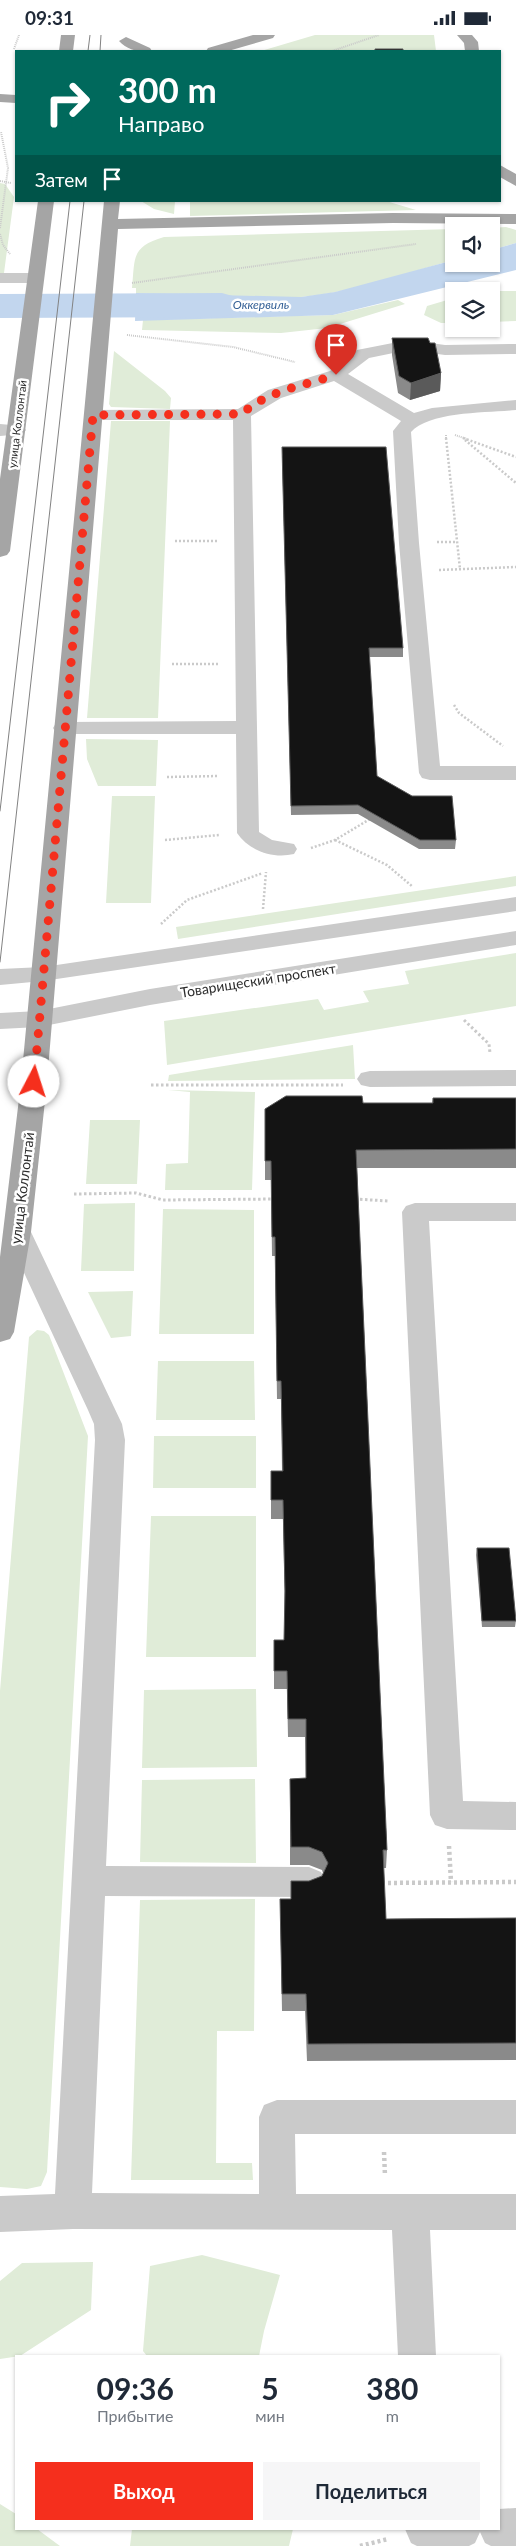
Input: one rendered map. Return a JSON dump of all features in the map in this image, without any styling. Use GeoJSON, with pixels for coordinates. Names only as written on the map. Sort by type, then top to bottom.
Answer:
{"type":"FeatureCollection","features":[{"type":"Feature","properties":{"kind":"main road"},"geometry":{"type":"LineString","coordinates":[[66,50],[68,35]]}},
{"type":"Feature","properties":{"kind":"main road"},"geometry":{"type":"LineString","coordinates":[[220,50],[243,47],[268,35]]}},
{"type":"Feature","properties":{"kind":"main road"},"geometry":{"type":"LineString","coordinates":[[126,42],[143,50]]}},
{"type":"Feature","properties":{"kind":"main road"},"geometry":{"type":"LineString","coordinates":[[0,98],[15,99]]}},
{"type":"Feature","properties":{"kind":"main road"},"geometry":{"type":"LineString","coordinates":[[501,171],[516,181]]}},
{"type":"Feature","properties":{"kind":"main road"},"geometry":{"type":"LineString","coordinates":[[35,283],[46,202]]}},
{"type":"Feature","properties":{"kind":"main road"},"geometry":{"type":"LineString","coordinates":[[112,202],[110,223],[393,218],[516,219]]}},
{"type":"Feature","properties":{"kind":"main road"},"geometry":{"type":"LineString","coordinates":[[393,218],[439,213],[450,208],[453,202]]}},
{"type":"Feature","properties":{"kind":"main road"},"geometry":{"type":"LineString","coordinates":[[486,202],[516,210]]}},
{"type":"Feature","properties":{"kind":"main road","name":"улица Коллонтай"},"geometry":{"type":"LineString","coordinates":[[0,1332],[18,1232],[39,1019],[110,223]]}},
{"type":"Feature","properties":{"kind":"main road","name":"улица Коллонтай"},"geometry":{"type":"LineString","coordinates":[[0,551],[8,430],[29,326],[35,283]]}},
{"type":"Feature","properties":{"kind":"street"},"geometry":{"type":"LineString","coordinates":[[0,278],[35,283]]}},
{"type":"Feature","properties":{"kind":"street"},"geometry":{"type":"LineString","coordinates":[[93,415],[242,414],[265,398],[336,375],[363,354],[380,349],[408,345],[445,350],[516,349]]}},
{"type":"Feature","properties":{"kind":"street"},"geometry":{"type":"LineString","coordinates":[[336,375],[412,420]]}},
{"type":"Feature","properties":{"kind":"street"},"geometry":{"type":"LineString","coordinates":[[516,405],[432,413],[412,420],[402,431],[411,570],[430,773],[516,773]]}},
{"type":"Feature","properties":{"kind":"street"},"geometry":{"type":"LineString","coordinates":[[242,414],[248,833],[253,841],[277,848]]}},
{"type":"Feature","properties":{"kind":"street"},"geometry":{"type":"LineString","coordinates":[[64,728],[246,727]]}},
{"type":"Feature","properties":{"kind":"street"},"geometry":{"type":"LineString","coordinates":[[0,977],[43,974],[516,904]]}},
{"type":"Feature","properties":{"kind":"street","name":"Товарищеский проспект"},"geometry":{"type":"LineString","coordinates":[[0,1021],[39,1019],[150,997],[516,938]]}},
{"type":"Feature","properties":{"kind":"street"},"geometry":{"type":"LineString","coordinates":[[370,1079],[504,1078]]}},
{"type":"Feature","properties":{"kind":"street"},"geometry":{"type":"LineString","coordinates":[[516,1213],[415,1213],[447,1815],[516,1816]]}},
{"type":"Feature","properties":{"kind":"street"},"geometry":{"type":"LineString","coordinates":[[18,1232],[102,1410],[108,1424],[110,1440],[73,2211]]}},
{"type":"Feature","properties":{"kind":"street"},"geometry":{"type":"LineString","coordinates":[[90,1881],[309,1882]]}},
{"type":"Feature","properties":{"kind":"street"},"geometry":{"type":"LineString","coordinates":[[278,2210],[277,2117],[516,2117]]}},
{"type":"Feature","properties":{"kind":"street"},"geometry":{"type":"LineString","coordinates":[[0,2214],[73,2211],[278,2210],[516,2212]]}},
{"type":"Feature","properties":{"kind":"street"},"geometry":{"type":"LineString","coordinates":[[398,2210],[417,2355]]}},
{"type":"Feature","properties":{"kind":"street"},"geometry":{"type":"LineString","coordinates":[[500,2529],[516,2529]]}},
{"type":"Feature","properties":{"kind":"path"},"geometry":{"type":"LineString","coordinates":[[14,49],[18,43],[19,35]]}},
{"type":"Feature","properties":{"kind":"path"},"geometry":{"type":"LineString","coordinates":[[335,50],[379,35]]}},
{"type":"Feature","properties":{"kind":"path"},"geometry":{"type":"LineString","coordinates":[[0,132],[9,159],[9,183],[0,227]]}},
{"type":"Feature","properties":{"kind":"path"},"geometry":{"type":"LineString","coordinates":[[0,181],[9,183]]}},
{"type":"Feature","properties":{"kind":"path"},"geometry":{"type":"LineString","coordinates":[[0,234],[4,245],[14,258]]}},
{"type":"Feature","properties":{"kind":"path"},"geometry":{"type":"LineString","coordinates":[[124,284],[420,243]]}},
{"type":"Feature","properties":{"kind":"path"},"geometry":{"type":"LineString","coordinates":[[121,335],[218,345],[272,354],[336,375]]}},
{"type":"Feature","properties":{"kind":"path"},"geometry":{"type":"LineString","coordinates":[[460,569],[445,432],[516,457]]}},
{"type":"Feature","properties":{"kind":"path"},"geometry":{"type":"LineString","coordinates":[[463,438],[516,483]]}},
{"type":"Feature","properties":{"kind":"path"},"geometry":{"type":"LineString","coordinates":[[175,541],[244,540]]}},
{"type":"Feature","properties":{"kind":"path"},"geometry":{"type":"LineString","coordinates":[[411,570],[516,567]]}},
{"type":"Feature","properties":{"kind":"path"},"geometry":{"type":"LineString","coordinates":[[172,664],[246,663]]}},
{"type":"Feature","properties":{"kind":"path"},"geometry":{"type":"LineString","coordinates":[[420,664],[459,713],[498,744],[510,750]]}},
{"type":"Feature","properties":{"kind":"path"},"geometry":{"type":"LineString","coordinates":[[168,777],[247,776]]}},
{"type":"Feature","properties":{"kind":"path"},"geometry":{"type":"LineString","coordinates":[[263,909],[266,872],[277,848],[315,848],[334,840],[372,818]]}},
{"type":"Feature","properties":{"kind":"path"},"geometry":{"type":"LineString","coordinates":[[165,840],[248,833]]}},
{"type":"Feature","properties":{"kind":"path"},"geometry":{"type":"LineString","coordinates":[[334,840],[381,859],[402,873],[414,887]]}},
{"type":"Feature","properties":{"kind":"path"},"geometry":{"type":"LineString","coordinates":[[161,924],[187,900],[266,872]]}},
{"type":"Feature","properties":{"kind":"path"},"geometry":{"type":"LineString","coordinates":[[464,1020],[489,1044],[504,1078]]}},
{"type":"Feature","properties":{"kind":"path"},"geometry":{"type":"LineString","coordinates":[[151,1085],[355,1085],[370,1079]]}},
{"type":"Feature","properties":{"kind":"path"},"geometry":{"type":"LineString","coordinates":[[74,1194],[136,1193],[163,1199],[278,1199]]}},
{"type":"Feature","properties":{"kind":"path"},"geometry":{"type":"LineString","coordinates":[[354,1199],[383,1199],[415,1213]]}},
{"type":"Feature","properties":{"kind":"path"},"geometry":{"type":"LineString","coordinates":[[382,1883],[516,1882]]}},
{"type":"Feature","properties":{"kind":"path"},"geometry":{"type":"LineString","coordinates":[[383,2117],[398,2210]]}},
{"type":"Feature","properties":{"kind":"green space"},"geometry":{"type":"Polygon","coordinates":[[[315,35],[434,35],[436,50],[264,50],[315,35]]]}},
{"type":"Feature","properties":{"kind":"green space"},"geometry":{"type":"Polygon","coordinates":[[[0,183],[5,184],[14,197],[4,273],[0,273],[0,183]]]}},
{"type":"Feature","properties":{"kind":"green space"},"geometry":{"type":"Polygon","coordinates":[[[143,202],[175,202],[174,214],[154,209],[143,202]]]}},
{"type":"Feature","properties":{"kind":"green space"},"geometry":{"type":"Polygon","coordinates":[[[190,202],[389,202],[416,210],[190,216],[190,202]]]}},
{"type":"Feature","properties":{"kind":"green space"},"geometry":{"type":"Polygon","coordinates":[[[500,227],[516,230],[516,243],[500,247],[500,227]]]}},
{"type":"Feature","properties":{"kind":"green space"},"geometry":{"type":"Polygon","coordinates":[[[445,229],[445,263],[378,282],[320,295],[301,297],[239,298],[136,293],[136,288],[132,288],[135,261],[140,249],[164,237],[445,229]]]}},
{"type":"Feature","properties":{"kind":"green space"},"geometry":{"type":"Polygon","coordinates":[[[500,291],[516,291],[516,321],[500,322],[500,291]]]}},
{"type":"Feature","properties":{"kind":"green space"},"geometry":{"type":"Polygon","coordinates":[[[398,300],[405,304],[327,328],[281,333],[142,330],[143,320],[333,315],[398,300]]]}},
{"type":"Feature","properties":{"kind":"green space"},"geometry":{"type":"Polygon","coordinates":[[[445,301],[445,323],[424,315],[427,306],[445,301]]]}},
{"type":"Feature","properties":{"kind":"green space"},"geometry":{"type":"Polygon","coordinates":[[[114,351],[165,391],[171,398],[170,409],[111,407],[109,404],[114,351]]]}},
{"type":"Feature","properties":{"kind":"green space"},"geometry":{"type":"Polygon","coordinates":[[[111,421],[170,421],[158,718],[87,718],[111,421]]]}},
{"type":"Feature","properties":{"kind":"green space"},"geometry":{"type":"Polygon","coordinates":[[[86,739],[158,740],[156,786],[98,786],[87,759],[86,739]]]}},
{"type":"Feature","properties":{"kind":"green space"},"geometry":{"type":"Polygon","coordinates":[[[112,796],[155,796],[151,903],[106,903],[112,796]]]}},
{"type":"Feature","properties":{"kind":"green space"},"geometry":{"type":"Polygon","coordinates":[[[516,876],[516,886],[178,939],[176,927],[516,876]]]}},
{"type":"Feature","properties":{"kind":"green space"},"geometry":{"type":"Polygon","coordinates":[[[516,953],[516,1006],[167,1065],[164,1021],[318,999],[324,1010],[369,1002],[363,991],[409,984],[405,971],[516,953]]]}},
{"type":"Feature","properties":{"kind":"green space"},"geometry":{"type":"Polygon","coordinates":[[[353,1045],[355,1079],[168,1081],[169,1075],[353,1045]]]}},
{"type":"Feature","properties":{"kind":"green space"},"geometry":{"type":"Polygon","coordinates":[[[168,1090],[255,1092],[252,1190],[165,1190],[166,1164],[188,1163],[190,1092],[168,1090]]]}},
{"type":"Feature","properties":{"kind":"green space"},"geometry":{"type":"Polygon","coordinates":[[[90,1120],[140,1120],[137,1184],[86,1184],[90,1120]]]}},
{"type":"Feature","properties":{"kind":"green space"},"geometry":{"type":"Polygon","coordinates":[[[135,1203],[134,1271],[81,1271],[84,1204],[135,1203]]]}},
{"type":"Feature","properties":{"kind":"green space"},"geometry":{"type":"Polygon","coordinates":[[[163,1209],[254,1210],[254,1334],[159,1334],[163,1209]]]}},
{"type":"Feature","properties":{"kind":"green space"},"geometry":{"type":"Polygon","coordinates":[[[133,1291],[131,1336],[111,1338],[88,1292],[133,1291]]]}},
{"type":"Feature","properties":{"kind":"green space"},"geometry":{"type":"Polygon","coordinates":[[[37,1330],[44,1331],[49,1335],[88,1436],[47,2172],[41,2186],[27,2189],[0,2187],[0,1691],[29,1337],[37,1330]]]}},
{"type":"Feature","properties":{"kind":"green space"},"geometry":{"type":"Polygon","coordinates":[[[158,1361],[254,1361],[255,1420],[156,1420],[158,1361]]]}},
{"type":"Feature","properties":{"kind":"green space"},"geometry":{"type":"Polygon","coordinates":[[[154,1436],[256,1436],[256,1488],[153,1488],[154,1436]]]}},
{"type":"Feature","properties":{"kind":"green space"},"geometry":{"type":"Polygon","coordinates":[[[151,1516],[256,1516],[256,1657],[146,1657],[151,1516]]]}},
{"type":"Feature","properties":{"kind":"green space"},"geometry":{"type":"Polygon","coordinates":[[[256,1689],[257,1767],[142,1768],[144,1690],[256,1689]]]}},
{"type":"Feature","properties":{"kind":"green space"},"geometry":{"type":"Polygon","coordinates":[[[255,1779],[256,1863],[140,1862],[142,1780],[255,1779]]]}},
{"type":"Feature","properties":{"kind":"green space"},"geometry":{"type":"Polygon","coordinates":[[[255,1899],[254,2031],[217,2031],[216,2163],[252,2163],[253,2180],[131,2180],[140,1900],[255,1899]]]}},
{"type":"Feature","properties":{"kind":"green space"},"geometry":{"type":"Polygon","coordinates":[[[202,2255],[280,2275],[259,2355],[146,2355],[143,2351],[150,2266],[202,2255]]]}},
{"type":"Feature","properties":{"kind":"green space"},"geometry":{"type":"Polygon","coordinates":[[[93,2262],[91,2310],[22,2355],[0,2359],[0,2281],[22,2263],[93,2262]]]}},
{"type":"Feature","properties":{"kind":"green space"},"geometry":{"type":"Polygon","coordinates":[[[0,2504],[15,2513],[15,2530],[38,2530],[60,2546],[0,2546],[0,2504]]]}},
{"type":"Feature","properties":{"kind":"green space"},"geometry":{"type":"Polygon","coordinates":[[[132,2530],[293,2530],[289,2546],[130,2546],[132,2530]]]}},
{"type":"Feature","properties":{"kind":"water"},"geometry":{"type":"Polygon","coordinates":[[[516,243],[516,270],[467,282],[445,282],[445,287],[333,315],[135,321],[136,293],[301,297],[335,292],[445,262],[445,272],[500,272],[500,247],[516,243]]]}},
{"type":"Feature","properties":{"kind":"building"},"geometry":{"type":"Polygon","coordinates":[[[375,49],[403,49],[403,50],[375,49]]]}},
{"type":"Feature","properties":{"kind":"building"},"geometry":{"type":"Polygon","coordinates":[[[392,338],[428,338],[430,343],[435,343],[441,373],[411,383],[399,376],[392,338]]]}},
{"type":"Feature","properties":{"kind":"building"},"geometry":{"type":"Polygon","coordinates":[[[282,447],[386,447],[403,648],[369,648],[377,776],[412,796],[452,796],[456,840],[420,840],[358,805],[291,806],[282,447]]]}},
{"type":"Feature","properties":{"kind":"building"},"geometry":{"type":"Polygon","coordinates":[[[286,1096],[362,1096],[363,1103],[433,1103],[433,1098],[516,1098],[516,1149],[356,1150],[387,1850],[383,1850],[386,1919],[516,1918],[516,2043],[308,2044],[306,1994],[282,1994],[280,1899],[291,1899],[291,1881],[309,1881],[322,1876],[328,1863],[322,1852],[309,1847],[291,1847],[290,1779],[306,1778],[306,1719],[288,1719],[287,1671],[274,1671],[274,1640],[284,1640],[285,1591],[283,1500],[271,1500],[271,1471],[283,1471],[281,1381],[277,1381],[275,1237],[272,1237],[271,1161],[265,1161],[265,1109],[286,1096]]]}},
{"type":"Feature","properties":{"kind":"building"},"geometry":{"type":"Polygon","coordinates":[[[477,1548],[509,1548],[516,1621],[482,1621],[477,1548]]]}},
{"type":"Feature","properties":{"kind":"waterway","name":"Оккервиль"},"geometry":{"type":"LineString","coordinates":[[0,306],[222,305]]}},
{"type":"Feature","properties":{"kind":"tram line"},"geometry":{"type":"LineString","coordinates":[[88,50],[90,35]]}},
{"type":"Feature","properties":{"kind":"tram line"},"geometry":{"type":"LineString","coordinates":[[100,50],[101,35]]}},
{"type":"Feature","properties":{"kind":"tram line"},"geometry":{"type":"LineString","coordinates":[[0,811],[70,202]]}},
{"type":"Feature","properties":{"kind":"tram line"},"geometry":{"type":"LineString","coordinates":[[0,962],[84,202]]}},
{"type":"Feature","properties":{"kind":"route"},"geometry":{"type":"LineString","coordinates":[[34,1082],[93,415],[242,414],[265,398],[336,375]]}}]}
